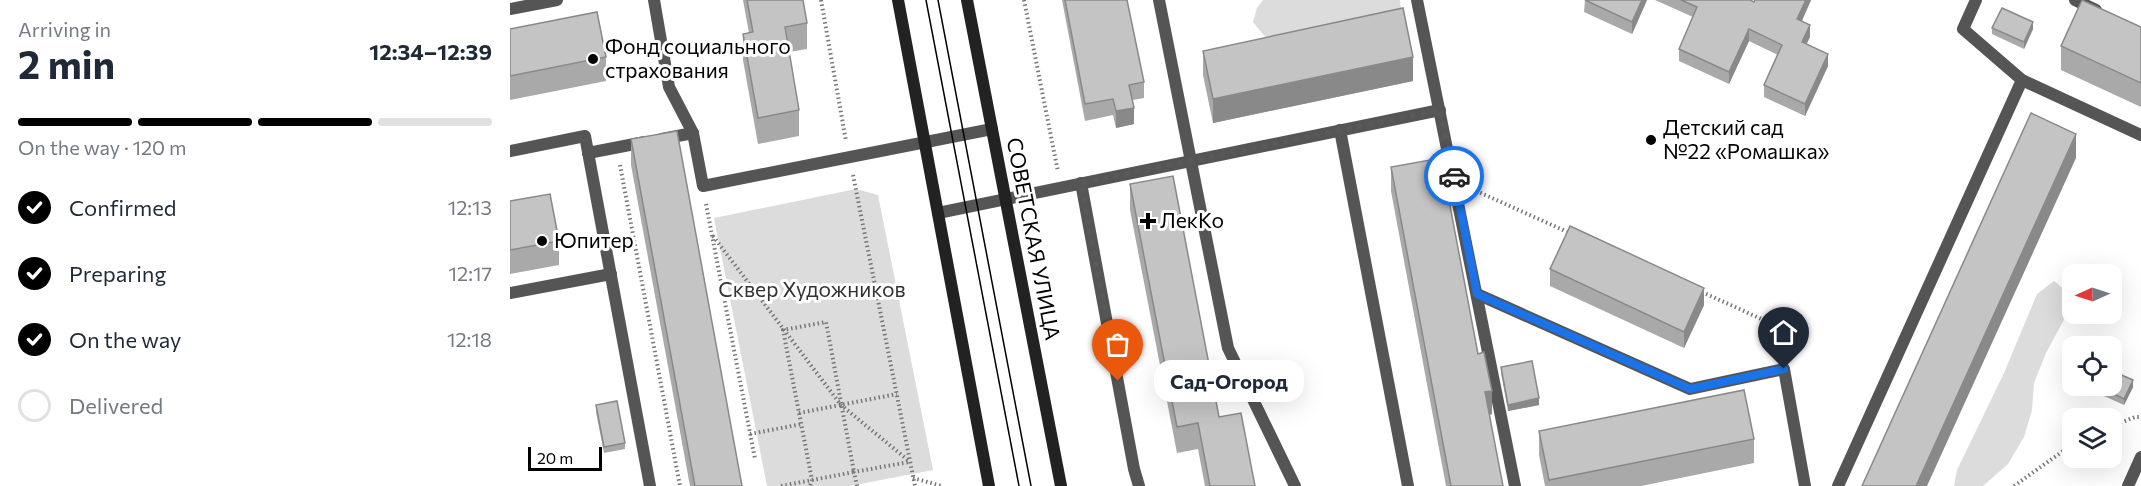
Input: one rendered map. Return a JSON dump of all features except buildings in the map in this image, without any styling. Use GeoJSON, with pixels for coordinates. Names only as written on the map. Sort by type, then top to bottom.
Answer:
{"type":"FeatureCollection","features":[{"type":"Feature","properties":{"kind":"main road"},"geometry":{"type":"LineString","coordinates":[[898,0],[989,486]]}},
{"type":"Feature","properties":{"kind":"main road","name":"СОВЕТСКАЯ УЛИЦА"},"geometry":{"type":"LineString","coordinates":[[967,0],[1061,486]]}},
{"type":"Feature","properties":{"kind":"lane"},"geometry":{"type":"LineString","coordinates":[[510,9],[557,0]]}},
{"type":"Feature","properties":{"kind":"lane"},"geometry":{"type":"LineString","coordinates":[[654,0],[669,87],[693,133],[703,186],[992,129]]}},
{"type":"Feature","properties":{"kind":"lane"},"geometry":{"type":"LineString","coordinates":[[1159,0],[1228,348],[1295,486]]}},
{"type":"Feature","properties":{"kind":"lane"},"geometry":{"type":"LineString","coordinates":[[1417,0],[1515,486]]}},
{"type":"Feature","properties":{"kind":"lane"},"geometry":{"type":"LineString","coordinates":[[1976,0],[1963,29],[2022,80],[2141,135]]}},
{"type":"Feature","properties":{"kind":"lane"},"geometry":{"type":"LineString","coordinates":[[2075,0],[2103,13]]}},
{"type":"Feature","properties":{"kind":"lane"},"geometry":{"type":"LineString","coordinates":[[1838,486],[2022,80]]}},
{"type":"Feature","properties":{"kind":"lane"},"geometry":{"type":"LineString","coordinates":[[938,213],[1440,110]]}},
{"type":"Feature","properties":{"kind":"lane"},"geometry":{"type":"LineString","coordinates":[[1340,130],[1408,486]]}},
{"type":"Feature","properties":{"kind":"lane"},"geometry":{"type":"LineString","coordinates":[[588,153],[693,133]]}},
{"type":"Feature","properties":{"kind":"lane"},"geometry":{"type":"LineString","coordinates":[[510,151],[585,136],[650,486]]}},
{"type":"Feature","properties":{"kind":"lane"},"geometry":{"type":"LineString","coordinates":[[1081,183],[1139,486]]}},
{"type":"Feature","properties":{"kind":"lane"},"geometry":{"type":"LineString","coordinates":[[510,293],[611,274]]}},
{"type":"Feature","properties":{"kind":"lane"},"geometry":{"type":"LineString","coordinates":[[1477,294],[1690,389],[1784,369],[1805,486]]}},
{"type":"Feature","properties":{"kind":"lane"},"geometry":{"type":"LineString","coordinates":[[2128,486],[2141,456]]}},
{"type":"Feature","properties":{"kind":"path"},"geometry":{"type":"LineString","coordinates":[[821,0],[849,157],[915,486]]}},
{"type":"Feature","properties":{"kind":"path"},"geometry":{"type":"LineString","coordinates":[[1024,0],[1061,187]]}},
{"type":"Feature","properties":{"kind":"path"},"geometry":{"type":"LineString","coordinates":[[616,148],[680,486]]}},
{"type":"Feature","properties":{"kind":"path"},"geometry":{"type":"LineString","coordinates":[[1455,181],[1574,235]]}},
{"type":"Feature","properties":{"kind":"path"},"geometry":{"type":"LineString","coordinates":[[703,186],[755,459]]}},
{"type":"Feature","properties":{"kind":"path"},"geometry":{"type":"LineString","coordinates":[[713,236],[841,405],[910,462]]}},
{"type":"Feature","properties":{"kind":"path"},"geometry":{"type":"LineString","coordinates":[[1693,288],[1779,327],[1784,369]]}},
{"type":"Feature","properties":{"kind":"path"},"geometry":{"type":"LineString","coordinates":[[783,330],[826,322],[857,486]]}},
{"type":"Feature","properties":{"kind":"path"},"geometry":{"type":"LineString","coordinates":[[783,330],[812,480],[810,486]]}},
{"type":"Feature","properties":{"kind":"path"},"geometry":{"type":"LineString","coordinates":[[799,413],[897,394]]}},
{"type":"Feature","properties":{"kind":"path"},"geometry":{"type":"LineString","coordinates":[[2122,422],[2141,417]]}},
{"type":"Feature","properties":{"kind":"path"},"geometry":{"type":"LineString","coordinates":[[750,434],[802,424]]}},
{"type":"Feature","properties":{"kind":"path"},"geometry":{"type":"LineString","coordinates":[[2014,486],[2062,452]]}},
{"type":"Feature","properties":{"kind":"path"},"geometry":{"type":"LineString","coordinates":[[780,486],[910,462]]}},
{"type":"Feature","properties":{"kind":"path"},"geometry":{"type":"LineString","coordinates":[[913,478],[942,486]]}},
{"type":"Feature","properties":{"kind":"green space"},"geometry":{"type":"Polygon","coordinates":[[[1263,0],[1400,0],[1402,20],[1318,39],[1302,29],[1284,43],[1270,43],[1253,22],[1257,8],[1263,0]]]}},
{"type":"Feature","properties":{"kind":"green space","name":"Сквер Художников"},"geometry":{"type":"Polygon","coordinates":[[[856,189],[878,195],[933,470],[850,486],[767,486],[714,218],[856,189]]]}},
{"type":"Feature","properties":{"kind":"green space"},"geometry":{"type":"Polygon","coordinates":[[[2054,281],[2062,288],[2062,323],[2046,353],[2034,383],[2032,410],[2024,437],[2008,464],[1983,486],[1954,486],[1957,470],[2004,373],[2037,294],[2054,281]]]}},
{"type":"Feature","properties":{"kind":"tram line"},"geometry":{"type":"LineString","coordinates":[[926,0],[1019,486]]}},
{"type":"Feature","properties":{"kind":"tram line"},"geometry":{"type":"LineString","coordinates":[[938,0],[1031,486]]}},
{"type":"Feature","properties":{"kind":"way so far"},"geometry":{"type":"LineString","coordinates":[[1118,381],[1081,183],[1440,110],[1454,176]]}},
{"type":"Feature","properties":{"kind":"place","name":"Фонд социального страхования"},"geometry":{"type":"Point","coordinates":[593,59]}},
{"type":"Feature","properties":{"kind":"place","name":"Детский сад №22 «Ромашка»"},"geometry":{"type":"Point","coordinates":[1651,140]}},
{"type":"Feature","properties":{"kind":"place","name":"ЛекКо"},"geometry":{"type":"Point","coordinates":[1148,221]}},
{"type":"Feature","properties":{"kind":"place","name":"Юпитер"},"geometry":{"type":"Point","coordinates":[542,241]}},
{"type":"Feature","properties":{"kind":"place","name":"Сад-Огород"},"geometry":{"type":"Point","coordinates":[1118,381]}},
{"type":"Feature","properties":{"kind":"route"},"geometry":{"type":"LineString","coordinates":[[1454,176],[1477,294],[1690,389],[1784,369]]}}]}
